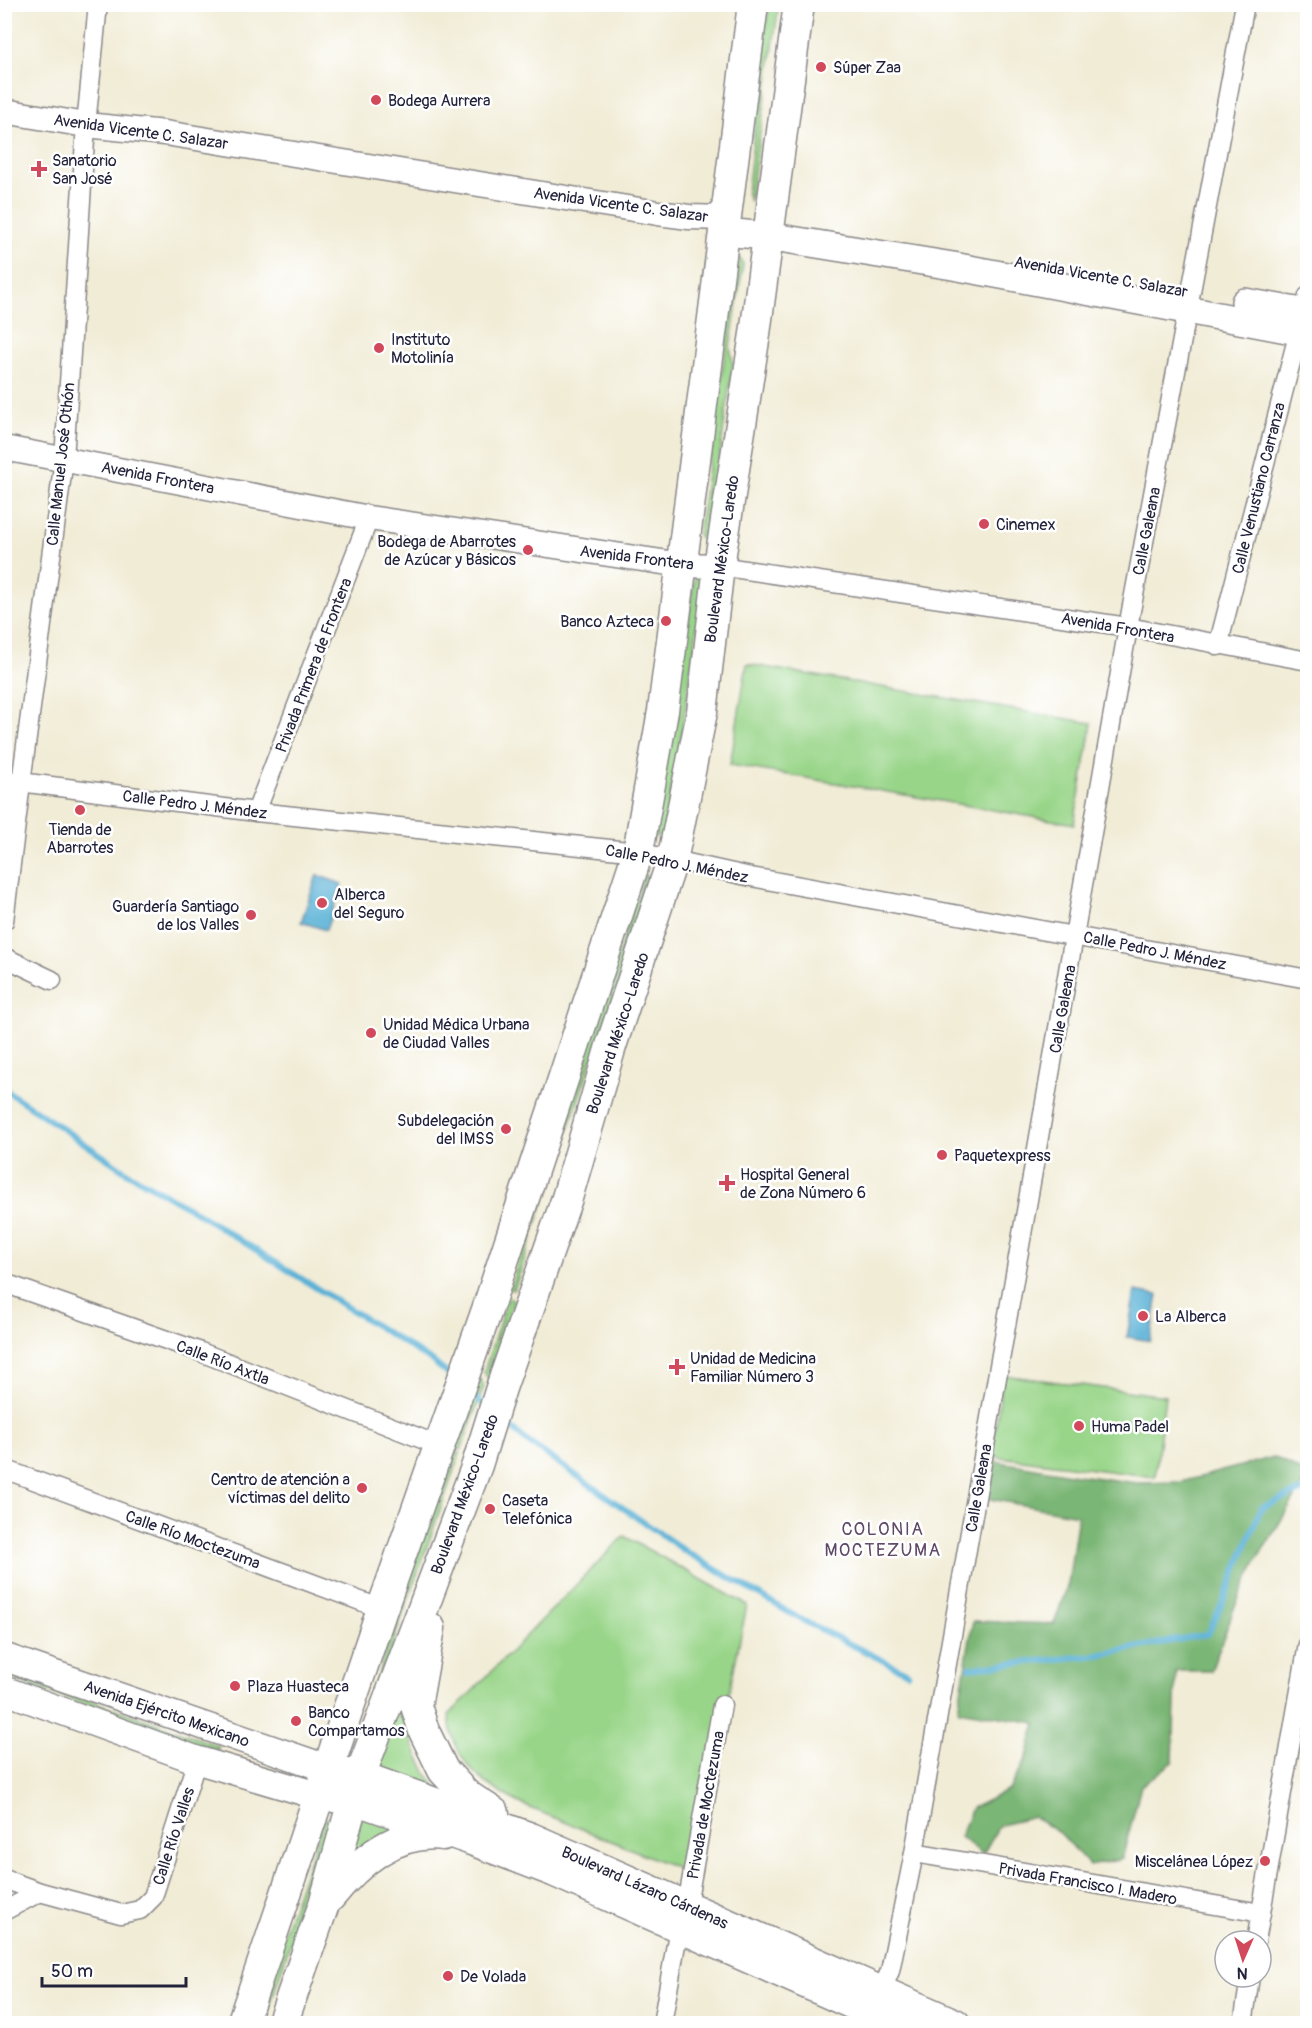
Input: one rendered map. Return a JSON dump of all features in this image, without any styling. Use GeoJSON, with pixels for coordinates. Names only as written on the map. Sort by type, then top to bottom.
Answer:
{"type":"FeatureCollection","features":[{"type":"Feature","properties":{"kind":"main road"},"geometry":{"type":"LineString","coordinates":[[242,2024],[382,1609],[482,1323],[638,852],[663,711],[753,4]]}},
{"type":"Feature","properties":{"kind":"main road","name":"Boulevard México-Laredo"},"geometry":{"type":"LineString","coordinates":[[282,2024],[324,1904],[357,1788],[477,1465],[501,1388],[567,1198],[611,1046],[672,861],[702,712],[719,566],[755,334],[799,4]]}},
{"type":"Feature","properties":{"kind":"main road","name":"Avenida Vicente C. Salazar"},"geometry":{"type":"LineString","coordinates":[[725,225],[768,228],[953,266],[1305,317]]}},
{"type":"Feature","properties":{"kind":"main road"},"geometry":{"type":"LineString","coordinates":[[444,1550],[416,1706],[443,1770],[465,1794],[531,1838]]}},
{"type":"Feature","properties":{"kind":"main road","name":"Avenida Ejército Mexicano"},"geometry":{"type":"LineString","coordinates":[[4,1657],[325,1782]]}},
{"type":"Feature","properties":{"kind":"main road","name":"Avenida Ejército Mexicano"},"geometry":{"type":"LineString","coordinates":[[4,1690],[197,1760],[325,1782]]}},
{"type":"Feature","properties":{"kind":"main road","name":"Boulevard Lázaro Cárdenas"},"geometry":{"type":"LineString","coordinates":[[325,1782],[357,1788],[531,1838],[683,1916],[876,2002],[955,2024]]}},
{"type":"Feature","properties":{"kind":"main road","name":"Boulevard Lázaro Cárdenas"},"geometry":{"type":"LineString","coordinates":[[357,1788],[469,1839],[683,1916]]}},
{"type":"Feature","properties":{"kind":"main road"},"geometry":{"type":"LineString","coordinates":[[324,1904],[360,1863],[403,1839],[432,1834],[469,1839]]}},
{"type":"Feature","properties":{"kind":"main road","name":"Boulevard Lázaro Cárdenas"},"geometry":{"type":"LineString","coordinates":[[876,2002],[898,2024]]}},
{"type":"Feature","properties":{"kind":"street","name":"Calle Manuel José Othón"},"geometry":{"type":"LineString","coordinates":[[4,921],[13,782],[64,459],[86,125],[98,4]]}},
{"type":"Feature","properties":{"kind":"street","name":"Calle Galeana"},"geometry":{"type":"LineString","coordinates":[[876,2002],[890,1971],[914,1853],[1128,627],[1245,4]]}},
{"type":"Feature","properties":{"kind":"street","name":"Avenida Vicente C. Salazar"},"geometry":{"type":"LineString","coordinates":[[4,111],[86,125],[165,133],[689,217],[725,225]]}},
{"type":"Feature","properties":{"kind":"street","name":"Calle Venustiano Carranza"},"geometry":{"type":"LineString","coordinates":[[1218,645],[1305,317]]}},
{"type":"Feature","properties":{"kind":"street","name":"Avenida Frontera"},"geometry":{"type":"LineString","coordinates":[[4,448],[369,518],[682,565],[719,566],[1128,627],[1308,661]]}},
{"type":"Feature","properties":{"kind":"street","name":"Privada Primera de Frontera"},"geometry":{"type":"LineString","coordinates":[[256,812],[369,518]]}},
{"type":"Feature","properties":{"kind":"street","name":"Calle Pedro J. Méndez"},"geometry":{"type":"LineString","coordinates":[[13,782],[256,812],[638,852],[751,878],[1308,979]]}},
{"type":"Feature","properties":{"kind":"street"},"geometry":{"type":"LineString","coordinates":[[4,957],[52,980]]}},
{"type":"Feature","properties":{"kind":"street","name":"Calle Río Axtla"},"geometry":{"type":"LineString","coordinates":[[4,1283],[442,1439]]}},
{"type":"Feature","properties":{"kind":"street","name":"Calle Río Moctezuma"},"geometry":{"type":"LineString","coordinates":[[4,1469],[382,1609]]}},
{"type":"Feature","properties":{"kind":"street"},"geometry":{"type":"LineString","coordinates":[[1258,1929],[1308,1644]]}},
{"type":"Feature","properties":{"kind":"street","name":"Privada de Moctezuma"},"geometry":{"type":"LineString","coordinates":[[662,2024],[722,1705]]}},
{"type":"Feature","properties":{"kind":"street","name":"Calle Río Valles"},"geometry":{"type":"LineString","coordinates":[[4,1879],[39,1892],[121,1914],[140,1910],[153,1898],[197,1760]]}},
{"type":"Feature","properties":{"kind":"street","name":"Privada Francisco I. Madero"},"geometry":{"type":"LineString","coordinates":[[914,1853],[1261,1913]]}},
{"type":"Feature","properties":{"kind":"street"},"geometry":{"type":"LineString","coordinates":[[4,1911],[39,1892]]}},
{"type":"Feature","properties":{"kind":"street"},"geometry":{"type":"LineString","coordinates":[[1243,2024],[1248,1989]]}},
{"type":"Feature","properties":{"kind":"green space"},"geometry":{"type":"Polygon","coordinates":[[[769,5],[779,5],[750,201],[747,193],[756,119],[756,95],[769,5]]]}},
{"type":"Feature","properties":{"kind":"green space"},"geometry":{"type":"Polygon","coordinates":[[[739,257],[743,264],[730,347],[733,364],[708,537],[702,539],[698,536],[739,257]]]}},
{"type":"Feature","properties":{"kind":"green space"},"geometry":{"type":"Polygon","coordinates":[[[704,574],[675,771],[662,836],[654,837],[695,576],[704,574]]]}},
{"type":"Feature","properties":{"kind":"green space"},"geometry":{"type":"Polygon","coordinates":[[[747,664],[1092,723],[1074,824],[730,765],[747,664]]]}},
{"type":"Feature","properties":{"kind":"green space"},"geometry":{"type":"Polygon","coordinates":[[[645,874],[649,879],[617,985],[514,1290],[510,1289],[550,1157],[645,874]]]}},
{"type":"Feature","properties":{"kind":"green space"},"geometry":{"type":"Polygon","coordinates":[[[510,1298],[514,1300],[489,1380],[484,1372],[507,1300],[510,1298]]]}},
{"type":"Feature","properties":{"kind":"green space","name":"Huma Padel"},"geometry":{"type":"Polygon","coordinates":[[[1003,1375],[1165,1396],[1155,1477],[992,1456],[1003,1375]]]}},
{"type":"Feature","properties":{"kind":"green space"},"geometry":{"type":"Polygon","coordinates":[[[480,1379],[484,1386],[461,1450],[456,1448],[480,1379]]]}},
{"type":"Feature","properties":{"kind":"green space"},"geometry":{"type":"Polygon","coordinates":[[[455,1452],[460,1453],[358,1742],[398,1608],[455,1452]]]}},
{"type":"Feature","properties":{"kind":"green space"},"geometry":{"type":"Polygon","coordinates":[[[1274,1457],[1307,1474],[1307,1478],[1258,1558],[1235,1606],[1211,1671],[1176,1671],[1173,1762],[1141,1786],[1122,1859],[1090,1866],[1062,1835],[1033,1816],[999,1826],[983,1854],[960,1837],[972,1808],[1009,1790],[1027,1757],[1036,1723],[958,1710],[973,1621],[1054,1624],[1068,1584],[1078,1515],[984,1498],[989,1460],[1137,1483],[1181,1482],[1274,1457]]]}},
{"type":"Feature","properties":{"kind":"green space"},"geometry":{"type":"Polygon","coordinates":[[[624,1536],[747,1605],[692,1874],[528,1807],[498,1791],[474,1773],[457,1748],[452,1733],[449,1715],[624,1536]]]}},
{"type":"Feature","properties":{"kind":"green space"},"geometry":{"type":"Polygon","coordinates":[[[5,1670],[219,1746],[217,1751],[5,1677],[5,1670]]]}},
{"type":"Feature","properties":{"kind":"green space"},"geometry":{"type":"Polygon","coordinates":[[[400,1699],[414,1747],[438,1790],[374,1767],[400,1699]]]}},
{"type":"Feature","properties":{"kind":"green space"},"geometry":{"type":"Polygon","coordinates":[[[363,1813],[411,1828],[346,1862],[363,1813]]]}},
{"type":"Feature","properties":{"kind":"green space"},"geometry":{"type":"Polygon","coordinates":[[[329,1817],[329,1825],[264,2023],[251,2024],[324,1819],[329,1817]]]}},
{"type":"Feature","properties":{"kind":"water","name":"Alberca del Seguro"},"geometry":{"type":"Polygon","coordinates":[[[317,875],[342,884],[326,930],[301,922],[317,875]]]}},
{"type":"Feature","properties":{"kind":"water","name":"La Alberca"},"geometry":{"type":"Polygon","coordinates":[[[1135,1291],[1158,1295],[1150,1341],[1127,1337],[1135,1291]]]}},
{"type":"Feature","properties":{"kind":"waterway"},"geometry":{"type":"LineString","coordinates":[[4,1089],[128,1173],[191,1209],[432,1361],[455,1380]]}},
{"type":"Feature","properties":{"kind":"waterway"},"geometry":{"type":"LineString","coordinates":[[467,1391],[487,1407]]}},
{"type":"Feature","properties":{"kind":"waterway"},"geometry":{"type":"LineString","coordinates":[[502,1420],[528,1442],[688,1553],[800,1619],[908,1673]]}},
{"type":"Feature","properties":{"kind":"waterway"},"geometry":{"type":"LineString","coordinates":[[969,1668],[1098,1655],[1208,1634],[1261,1508],[1301,1491]]}},
{"type":"Feature","properties":{"kind":"place","name":"Súper Zaa"},"geometry":{"type":"Point","coordinates":[821,67]}},
{"type":"Feature","properties":{"kind":"place","name":"Bodega Aurrera"},"geometry":{"type":"Point","coordinates":[376,100]}},
{"type":"Feature","properties":{"kind":"place","name":"Sanatorio San José"},"geometry":{"type":"Point","coordinates":[39,169]}},
{"type":"Feature","properties":{"kind":"place","name":"Instituto Motolinía"},"geometry":{"type":"Point","coordinates":[379,348]}},
{"type":"Feature","properties":{"kind":"place","name":"Cinemex"},"geometry":{"type":"Point","coordinates":[984,524]}},
{"type":"Feature","properties":{"kind":"place","name":"Bodega de Abarrotes de Azúcar y Básicos"},"geometry":{"type":"Point","coordinates":[528,550]}},
{"type":"Feature","properties":{"kind":"place","name":"Banco Azteca"},"geometry":{"type":"Point","coordinates":[666,621]}},
{"type":"Feature","properties":{"kind":"place","name":"Tienda de Abarrotes"},"geometry":{"type":"Point","coordinates":[80,810]}},
{"type":"Feature","properties":{"kind":"place","name":"Alberca del Seguro"},"geometry":{"type":"Point","coordinates":[322,903]}},
{"type":"Feature","properties":{"kind":"place","name":"Guardería Santiago de los Valles"},"geometry":{"type":"Point","coordinates":[251,915]}},
{"type":"Feature","properties":{"kind":"place","name":"Unidad Médica Urbana de Ciudad Valles"},"geometry":{"type":"Point","coordinates":[371,1033]}},
{"type":"Feature","properties":{"kind":"place","name":"Subdelegación del IMSS"},"geometry":{"type":"Point","coordinates":[506,1129]}},
{"type":"Feature","properties":{"kind":"place","name":"Paquetexpress"},"geometry":{"type":"Point","coordinates":[942,1155]}},
{"type":"Feature","properties":{"kind":"place","name":"Hospital General de Zona Número 6"},"geometry":{"type":"Point","coordinates":[727,1183]}},
{"type":"Feature","properties":{"kind":"place","name":"La Alberca"},"geometry":{"type":"Point","coordinates":[1143,1316]}},
{"type":"Feature","properties":{"kind":"place","name":"Unidad de Medicina Familiar Número 3"},"geometry":{"type":"Point","coordinates":[677,1367]}},
{"type":"Feature","properties":{"kind":"place","name":"Huma Padel"},"geometry":{"type":"Point","coordinates":[1079,1426]}},
{"type":"Feature","properties":{"kind":"place","name":"Centro de atención a víctimas del delito"},"geometry":{"type":"Point","coordinates":[362,1488]}},
{"type":"Feature","properties":{"kind":"place","name":"Caseta Telefónica"},"geometry":{"type":"Point","coordinates":[490,1509]}},
{"type":"Feature","properties":{"kind":"place","name":"Plaza Huasteca"},"geometry":{"type":"Point","coordinates":[235,1686]}},
{"type":"Feature","properties":{"kind":"place","name":"Banco Compartamos"},"geometry":{"type":"Point","coordinates":[296,1721]}},
{"type":"Feature","properties":{"kind":"place","name":"Miscelánea López"},"geometry":{"type":"Point","coordinates":[1265,1861]}},
{"type":"Feature","properties":{"kind":"place","name":"De Volada"},"geometry":{"type":"Point","coordinates":[448,1976]}},
{"type":"Feature","properties":{"kind":"district","name":"COLONIA MOCTEZUMA"},"geometry":{"type":"Point","coordinates":[883,1540]}}]}
